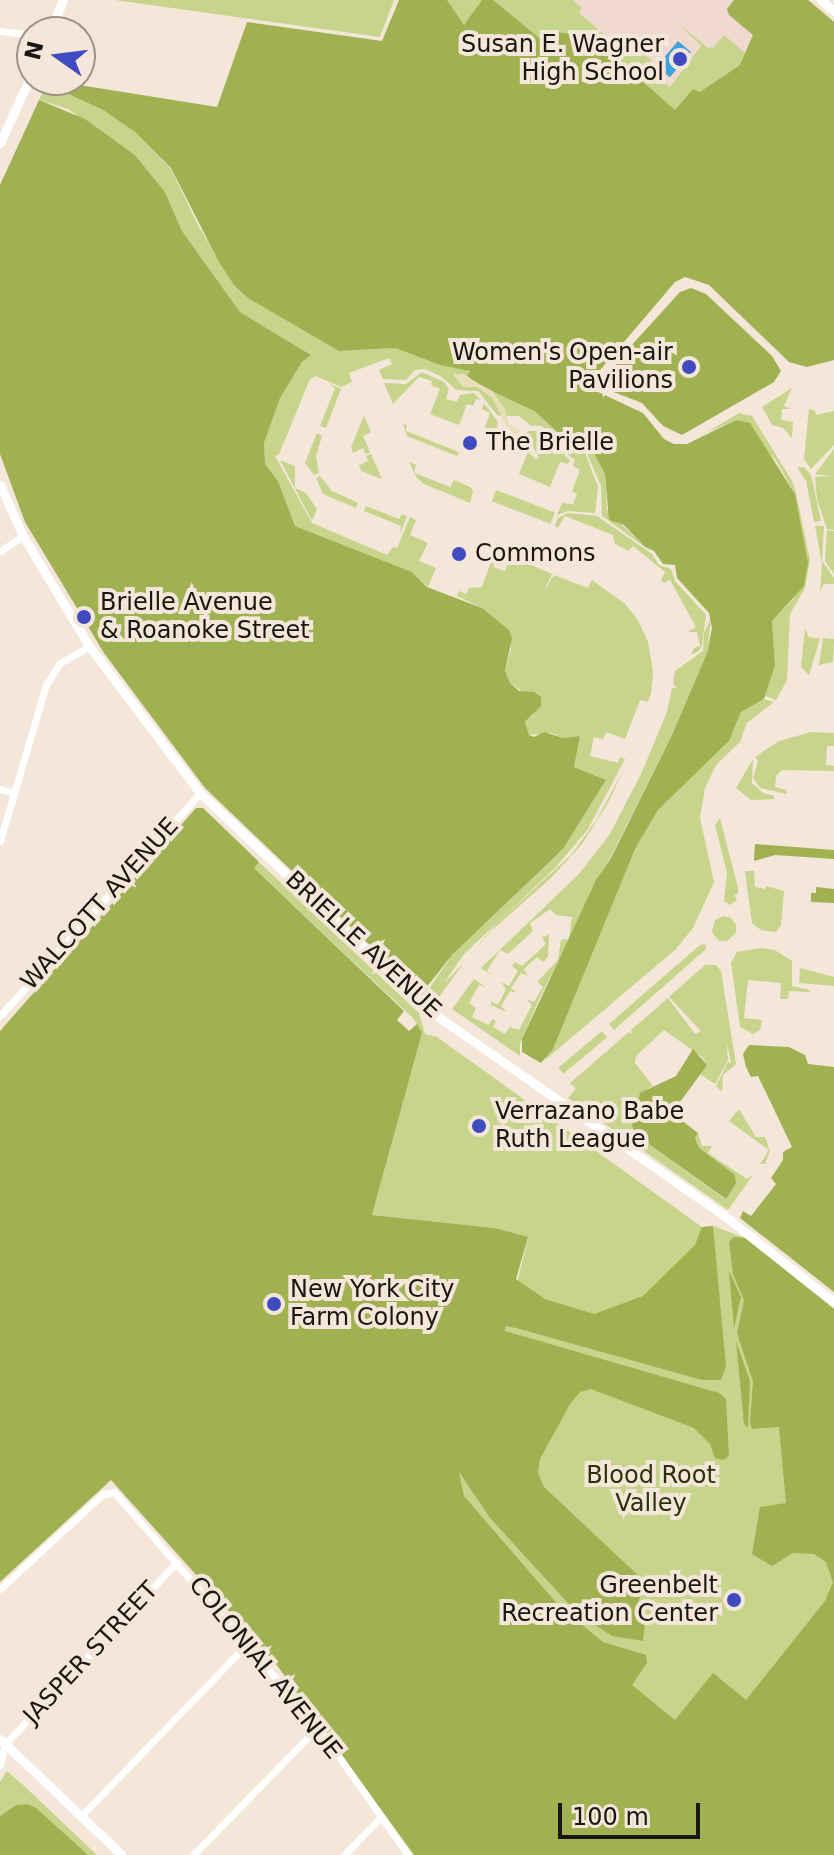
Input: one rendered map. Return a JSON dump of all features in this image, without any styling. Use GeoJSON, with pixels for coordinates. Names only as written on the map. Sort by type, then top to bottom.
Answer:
{"type":"FeatureCollection","features":[{"type":"Feature","properties":{"kind":"street"},"geometry":{"type":"LineString","coordinates":[[821,0],[834,11]]}},
{"type":"Feature","properties":{"kind":"street"},"geometry":{"type":"LineString","coordinates":[[1,140],[21,96]]}},
{"type":"Feature","properties":{"kind":"street","name":"BRIELLE AVENUE"},"geometry":{"type":"LineString","coordinates":[[0,485],[23,536],[89,646],[200,793],[437,1016],[730,1220],[834,1302]]}},
{"type":"Feature","properties":{"kind":"street"},"geometry":{"type":"LineString","coordinates":[[0,551],[23,536]]}},
{"type":"Feature","properties":{"kind":"street"},"geometry":{"type":"LineString","coordinates":[[0,841],[46,685],[60,663],[89,646]]}},
{"type":"Feature","properties":{"kind":"street"},"geometry":{"type":"LineString","coordinates":[[0,789],[14,793]]}},
{"type":"Feature","properties":{"kind":"street","name":"WALCOTT AVENUE"},"geometry":{"type":"LineString","coordinates":[[0,1016],[200,793]]}},
{"type":"Feature","properties":{"kind":"street","name":"COLONIAL AVENUE"},"geometry":{"type":"LineString","coordinates":[[0,1589],[110,1491],[177,1562],[318,1727],[408,1855]]}},
{"type":"Feature","properties":{"kind":"street","name":"JASPER STREET"},"geometry":{"type":"LineString","coordinates":[[2,1741],[177,1562]]}},
{"type":"Feature","properties":{"kind":"street"},"geometry":{"type":"LineString","coordinates":[[81,1816],[248,1643]]}},
{"type":"Feature","properties":{"kind":"street"},"geometry":{"type":"LineString","coordinates":[[193,1855],[318,1727]]}},
{"type":"Feature","properties":{"kind":"street"},"geometry":{"type":"LineString","coordinates":[[0,1765],[2,1741]]}},
{"type":"Feature","properties":{"kind":"street"},"geometry":{"type":"LineString","coordinates":[[2,1741],[122,1855]]}},
{"type":"Feature","properties":{"kind":"street"},"geometry":{"type":"LineString","coordinates":[[344,1855],[381,1817]]}},
{"type":"Feature","properties":{"kind":"shaded area","name":"Susan E. Wagner High School"},"geometry":{"type":"Polygon","coordinates":[[[491,0],[752,0],[753,35],[740,66],[675,110],[491,0]]]}},
{"type":"Feature","properties":{"kind":"green space","name":"Susan E. Wagner High School"},"geometry":{"type":"Polygon","coordinates":[[[115,0],[394,0],[380,37],[115,0]]]}},
{"type":"Feature","properties":{"kind":"green space"},"geometry":{"type":"Polygon","coordinates":[[[399,0],[447,0],[464,25],[482,0],[493,0],[544,42],[556,32],[592,37],[675,110],[693,89],[700,92],[740,65],[753,35],[729,15],[727,9],[734,0],[808,0],[834,22],[834,360],[807,367],[789,362],[709,285],[685,277],[675,282],[595,376],[596,391],[643,413],[664,439],[674,444],[687,444],[736,420],[750,423],[795,494],[808,563],[804,586],[772,621],[775,666],[764,699],[741,712],[729,741],[658,810],[635,849],[553,1049],[541,1063],[522,1052],[522,1039],[596,880],[610,860],[672,735],[707,653],[712,628],[709,613],[677,578],[675,565],[663,564],[654,551],[645,547],[624,525],[609,520],[605,474],[590,446],[563,437],[534,411],[481,386],[467,376],[470,371],[440,365],[395,348],[339,351],[248,298],[234,285],[219,262],[171,168],[135,132],[103,110],[73,96],[96,96],[96,88],[217,107],[247,22],[382,41],[399,0]]]}},
{"type":"Feature","properties":{"kind":"green space","name":"Susan E. Wagner High School"},"geometry":{"type":"Polygon","coordinates":[[[447,0],[482,0],[464,26],[447,0]]]}},
{"type":"Feature","properties":{"kind":"green space"},"geometry":{"type":"Polygon","coordinates":[[[491,0],[573,0],[582,8],[579,13],[624,51],[632,44],[652,61],[648,68],[670,87],[701,46],[680,25],[708,48],[714,47],[724,35],[745,53],[753,35],[736,20],[808,0],[834,22],[765,199],[584,36],[551,35],[545,43],[491,0]]]}},
{"type":"Feature","properties":{"kind":"green space"},"geometry":{"type":"Polygon","coordinates":[[[41,96],[73,96],[103,110],[135,132],[171,169],[199,227],[234,285],[339,351],[395,348],[440,365],[463,368],[471,373],[467,376],[459,373],[466,387],[477,387],[492,397],[503,417],[497,415],[478,391],[456,390],[442,377],[425,369],[415,370],[406,380],[383,379],[379,370],[392,364],[389,358],[349,373],[352,382],[341,387],[316,376],[310,379],[279,454],[275,456],[312,523],[387,555],[393,547],[397,548],[410,517],[416,520],[410,535],[428,543],[419,561],[436,568],[428,587],[412,572],[295,526],[278,481],[265,464],[264,443],[280,398],[302,362],[311,355],[240,312],[182,231],[165,192],[135,155],[68,109],[39,100],[41,96]]]}},
{"type":"Feature","properties":{"kind":"green space"},"geometry":{"type":"Polygon","coordinates":[[[39,100],[85,119],[135,155],[165,192],[182,231],[240,312],[311,355],[302,362],[280,398],[264,443],[265,464],[278,481],[295,526],[412,572],[427,587],[482,608],[509,630],[512,638],[505,671],[510,683],[519,691],[534,692],[541,697],[541,706],[525,722],[529,735],[534,737],[544,732],[563,738],[580,736],[574,767],[606,780],[563,849],[453,954],[421,994],[205,788],[104,653],[25,522],[0,454],[0,185],[39,100]]]}},
{"type":"Feature","properties":{"kind":"green space"},"geometry":{"type":"Polygon","coordinates":[[[691,288],[706,294],[772,356],[781,371],[774,382],[682,435],[663,426],[642,403],[611,391],[607,384],[619,359],[680,292],[691,288]]]}},
{"type":"Feature","properties":{"kind":"green space"},"geometry":{"type":"Polygon","coordinates":[[[422,372],[444,382],[449,389],[446,399],[457,402],[460,395],[474,393],[481,400],[476,399],[473,406],[467,404],[459,425],[430,414],[440,389],[431,385],[432,381],[419,377],[393,404],[384,383],[406,384],[422,372]]]}},
{"type":"Feature","properties":{"kind":"green space"},"geometry":{"type":"Polygon","coordinates":[[[328,383],[341,389],[326,428],[320,426],[335,388],[328,383]]]}},
{"type":"Feature","properties":{"kind":"green space"},"geometry":{"type":"Polygon","coordinates":[[[792,388],[784,406],[791,409],[782,409],[781,420],[793,422],[792,438],[783,428],[772,425],[762,407],[792,388]]]}},
{"type":"Feature","properties":{"kind":"green space"},"geometry":{"type":"Polygon","coordinates":[[[492,391],[534,411],[563,437],[590,446],[605,474],[607,510],[645,547],[602,516],[601,486],[585,449],[554,441],[546,436],[542,426],[531,426],[519,416],[507,416],[492,391]]]}},
{"type":"Feature","properties":{"kind":"green space"},"geometry":{"type":"Polygon","coordinates":[[[484,403],[498,422],[496,433],[484,430],[490,413],[482,409],[484,403]]]}},
{"type":"Feature","properties":{"kind":"green space"},"geometry":{"type":"Polygon","coordinates":[[[809,409],[816,415],[834,411],[834,445],[811,469],[804,459],[809,409]]]}},
{"type":"Feature","properties":{"kind":"green space"},"geometry":{"type":"Polygon","coordinates":[[[739,413],[752,416],[792,481],[796,493],[810,560],[805,588],[790,614],[787,680],[776,700],[765,696],[775,666],[772,621],[793,599],[795,494],[776,460],[736,420],[706,433],[739,413]]]}},
{"type":"Feature","properties":{"kind":"green space"},"geometry":{"type":"Polygon","coordinates":[[[364,416],[371,432],[363,436],[370,452],[366,454],[363,448],[353,453],[351,447],[364,416]]]}},
{"type":"Feature","properties":{"kind":"green space"},"geometry":{"type":"Polygon","coordinates":[[[403,424],[407,425],[406,431],[459,452],[457,456],[407,436],[403,424]]]}},
{"type":"Feature","properties":{"kind":"green space"},"geometry":{"type":"Polygon","coordinates":[[[539,431],[570,460],[568,464],[560,462],[550,487],[519,474],[528,452],[536,459],[539,457],[524,433],[539,431]]]}},
{"type":"Feature","properties":{"kind":"green space"},"geometry":{"type":"Polygon","coordinates":[[[317,433],[322,436],[316,456],[319,473],[314,475],[305,463],[317,433]]]}},
{"type":"Feature","properties":{"kind":"green space"},"geometry":{"type":"Polygon","coordinates":[[[555,445],[585,453],[598,487],[595,513],[568,511],[557,515],[562,503],[573,504],[577,494],[572,491],[580,470],[573,466],[575,460],[555,445]]]}},
{"type":"Feature","properties":{"kind":"green space"},"geometry":{"type":"Polygon","coordinates":[[[834,449],[834,530],[827,529],[817,499],[815,477],[831,476],[815,474],[834,449]]]}},
{"type":"Feature","properties":{"kind":"green space"},"geometry":{"type":"Polygon","coordinates":[[[371,454],[382,479],[361,471],[359,465],[368,461],[366,456],[371,454]]]}},
{"type":"Feature","properties":{"kind":"green space"},"geometry":{"type":"Polygon","coordinates":[[[280,460],[295,466],[295,488],[306,493],[317,509],[313,519],[311,519],[280,460]]]}},
{"type":"Feature","properties":{"kind":"green space"},"geometry":{"type":"Polygon","coordinates":[[[797,467],[804,467],[811,475],[821,521],[814,522],[806,481],[797,467]]]}},
{"type":"Feature","properties":{"kind":"green space"},"geometry":{"type":"Polygon","coordinates":[[[414,473],[450,487],[454,480],[470,487],[473,491],[470,503],[422,483],[414,473]]]}},
{"type":"Feature","properties":{"kind":"green space"},"geometry":{"type":"Polygon","coordinates":[[[320,476],[332,491],[358,503],[356,508],[323,494],[316,478],[320,476]]]}},
{"type":"Feature","properties":{"kind":"green space"},"geometry":{"type":"Polygon","coordinates":[[[496,490],[555,513],[551,524],[492,501],[496,490]]]}},
{"type":"Feature","properties":{"kind":"green space"},"geometry":{"type":"Polygon","coordinates":[[[366,506],[399,519],[402,514],[407,516],[400,534],[401,526],[364,511],[366,506]]]}},
{"type":"Feature","properties":{"kind":"green space"},"geometry":{"type":"Polygon","coordinates":[[[568,513],[597,516],[652,554],[659,565],[671,569],[675,581],[706,615],[702,645],[699,651],[691,655],[694,648],[700,646],[697,632],[688,632],[696,627],[670,580],[664,583],[661,580],[665,572],[633,546],[628,551],[615,544],[613,535],[565,516],[558,528],[555,526],[558,518],[568,513]]]}},
{"type":"Feature","properties":{"kind":"green space"},"geometry":{"type":"Polygon","coordinates":[[[815,526],[824,526],[822,561],[834,578],[834,584],[824,584],[820,591],[822,564],[815,526]]]}},
{"type":"Feature","properties":{"kind":"green space"},"geometry":{"type":"Polygon","coordinates":[[[827,530],[834,531],[834,574],[825,561],[827,530]]]}},
{"type":"Feature","properties":{"kind":"green space"},"geometry":{"type":"Polygon","coordinates":[[[507,547],[521,553],[519,560],[552,574],[543,593],[554,575],[588,588],[592,580],[625,604],[638,620],[648,642],[653,672],[651,693],[648,702],[640,700],[625,739],[606,732],[603,739],[594,737],[590,756],[618,763],[620,757],[625,759],[588,829],[556,867],[464,954],[444,983],[464,963],[433,1005],[421,994],[423,988],[430,987],[453,954],[563,849],[606,780],[574,767],[580,736],[563,738],[551,733],[529,735],[525,722],[533,715],[526,694],[510,683],[505,671],[511,649],[509,631],[482,608],[457,596],[459,591],[466,594],[469,588],[482,587],[492,559],[495,561],[493,567],[505,571],[510,558],[506,554],[507,547]]]}},
{"type":"Feature","properties":{"kind":"green space"},"geometry":{"type":"Polygon","coordinates":[[[711,618],[707,653],[672,735],[538,1001],[520,1044],[520,1056],[452,1009],[474,979],[487,988],[479,985],[469,1003],[476,1008],[472,1017],[488,1025],[493,1019],[496,1021],[493,1027],[505,1034],[510,1027],[519,1030],[532,1005],[526,999],[534,1002],[543,987],[537,982],[558,960],[561,940],[569,939],[572,917],[556,915],[550,909],[530,923],[533,931],[508,954],[500,950],[487,971],[493,976],[481,968],[579,874],[610,834],[642,772],[667,712],[672,688],[677,688],[673,684],[675,671],[703,651],[704,633],[711,618]]]}},
{"type":"Feature","properties":{"kind":"green space"},"geometry":{"type":"Polygon","coordinates":[[[805,629],[809,637],[820,639],[809,675],[801,667],[805,629]]]}},
{"type":"Feature","properties":{"kind":"green space"},"geometry":{"type":"Polygon","coordinates":[[[823,638],[834,639],[833,662],[819,665],[823,638]]]}},
{"type":"Feature","properties":{"kind":"green space"},"geometry":{"type":"Polygon","coordinates":[[[764,699],[774,702],[747,723],[740,742],[716,765],[705,788],[700,818],[714,882],[693,928],[676,949],[545,1060],[635,849],[658,810],[729,741],[741,712],[764,699]]]}},
{"type":"Feature","properties":{"kind":"green space"},"geometry":{"type":"Polygon","coordinates":[[[811,732],[834,733],[834,746],[827,746],[826,765],[834,766],[834,771],[782,770],[776,776],[775,787],[786,790],[787,794],[760,788],[753,778],[758,761],[755,757],[779,741],[811,732]]]}},
{"type":"Feature","properties":{"kind":"green space"},"geometry":{"type":"Polygon","coordinates":[[[753,759],[752,783],[763,793],[774,796],[774,799],[751,800],[736,788],[753,759]]]}},
{"type":"Feature","properties":{"kind":"green space"},"geometry":{"type":"Polygon","coordinates":[[[624,769],[608,803],[582,844],[551,878],[492,930],[469,956],[496,924],[571,855],[597,819],[624,769]]]}},
{"type":"Feature","properties":{"kind":"green space"},"geometry":{"type":"Polygon","coordinates":[[[196,808],[203,808],[259,862],[254,868],[404,1011],[397,1020],[409,1031],[417,1024],[422,1033],[372,1215],[495,1228],[528,1237],[516,1279],[545,1299],[594,1314],[643,1296],[695,1245],[702,1227],[713,1226],[726,1366],[721,1380],[702,1380],[516,1328],[506,1326],[505,1331],[719,1393],[726,1399],[729,1456],[723,1460],[715,1458],[710,1444],[694,1428],[591,1389],[580,1392],[570,1404],[540,1459],[538,1473],[544,1487],[643,1580],[638,1605],[645,1623],[643,1641],[612,1636],[578,1614],[490,1518],[459,1472],[464,1496],[559,1606],[603,1642],[646,1655],[647,1663],[632,1685],[675,1720],[713,1673],[746,1700],[825,1601],[833,1582],[826,1562],[814,1554],[793,1553],[772,1566],[752,1554],[760,1507],[786,1503],[779,1427],[752,1429],[750,1422],[753,1382],[737,1333],[744,1300],[733,1274],[729,1242],[734,1237],[745,1238],[834,1309],[834,1855],[414,1855],[276,1664],[111,1480],[0,1582],[0,1031],[196,808]]]}},
{"type":"Feature","properties":{"kind":"green space"},"geometry":{"type":"Polygon","coordinates":[[[720,818],[738,888],[738,894],[734,894],[737,900],[730,905],[724,901],[727,873],[715,825],[720,818]]]}},
{"type":"Feature","properties":{"kind":"green space"},"geometry":{"type":"Polygon","coordinates":[[[755,844],[834,850],[834,859],[775,855],[754,861],[755,844]]]}},
{"type":"Feature","properties":{"kind":"green space","name":"Blood Root Valley"},"geometry":{"type":"Polygon","coordinates":[[[259,862],[419,1013],[425,1034],[437,1037],[702,1227],[713,1226],[745,1238],[834,1309],[834,1855],[414,1855],[473,1543],[458,1467],[502,1344],[528,1238],[495,1228],[372,1215],[422,1033],[413,1018],[253,867],[259,862]]]}},
{"type":"Feature","properties":{"kind":"green space"},"geometry":{"type":"Polygon","coordinates":[[[745,871],[754,871],[755,887],[765,889],[766,886],[784,891],[781,925],[776,932],[761,930],[752,923],[745,871]]]}},
{"type":"Feature","properties":{"kind":"green space"},"geometry":{"type":"Polygon","coordinates":[[[816,887],[834,889],[834,903],[811,902],[811,893],[816,893],[816,887]]]}},
{"type":"Feature","properties":{"kind":"green space"},"geometry":{"type":"Polygon","coordinates":[[[723,916],[731,918],[736,925],[736,933],[727,941],[719,941],[712,932],[715,920],[723,916]]]}},
{"type":"Feature","properties":{"kind":"green space"},"geometry":{"type":"Polygon","coordinates":[[[549,935],[548,957],[543,962],[537,957],[524,969],[528,976],[521,973],[511,988],[517,993],[510,991],[501,1006],[507,1012],[491,1005],[491,1001],[498,1005],[506,989],[501,982],[509,986],[518,971],[512,966],[515,962],[522,966],[546,944],[542,937],[549,935]]]}},
{"type":"Feature","properties":{"kind":"green space"},"geometry":{"type":"Polygon","coordinates":[[[705,944],[706,949],[614,1030],[609,1024],[700,945],[705,944]]]}},
{"type":"Feature","properties":{"kind":"green space"},"geometry":{"type":"Polygon","coordinates":[[[760,948],[775,950],[792,961],[792,986],[810,992],[789,991],[788,999],[780,999],[781,983],[748,980],[744,1018],[762,1020],[760,1030],[753,1034],[740,1027],[731,963],[737,952],[760,948]]]}},
{"type":"Feature","properties":{"kind":"green space"},"geometry":{"type":"Polygon","coordinates":[[[705,965],[716,965],[721,971],[736,1064],[723,1075],[722,1092],[716,1086],[728,1062],[731,1063],[727,1043],[728,1060],[715,1084],[700,1074],[707,1065],[702,1057],[664,1030],[636,1056],[635,1063],[653,1086],[648,1088],[632,1126],[636,1135],[725,1199],[735,1184],[699,1148],[695,1138],[698,1133],[702,1146],[712,1146],[708,1153],[747,1179],[753,1175],[728,1210],[568,1098],[576,1089],[570,1083],[629,1032],[632,1034],[631,1030],[668,998],[695,1034],[701,1031],[669,997],[705,965]]]}},
{"type":"Feature","properties":{"kind":"green space"},"geometry":{"type":"Polygon","coordinates":[[[800,968],[834,977],[834,986],[799,983],[800,968]]]}},
{"type":"Feature","properties":{"kind":"green space"},"geometry":{"type":"Polygon","coordinates":[[[602,1031],[607,1037],[563,1074],[558,1068],[602,1031]]]}},
{"type":"Feature","properties":{"kind":"green space"},"geometry":{"type":"Polygon","coordinates":[[[749,1045],[789,1047],[805,1055],[808,1064],[834,1067],[834,1292],[740,1218],[743,1211],[751,1216],[776,1184],[771,1178],[783,1160],[783,1152],[792,1147],[758,1076],[751,1077],[746,1067],[743,1054],[749,1045]]]}},
{"type":"Feature","properties":{"kind":"green space"},"geometry":{"type":"Polygon","coordinates":[[[693,1049],[707,1065],[672,1113],[698,1133],[695,1138],[699,1148],[735,1175],[736,1183],[726,1199],[636,1135],[632,1126],[640,1093],[676,1076],[693,1049]]]}},
{"type":"Feature","properties":{"kind":"green space"},"geometry":{"type":"Polygon","coordinates":[[[739,1109],[756,1137],[765,1137],[770,1151],[765,1164],[760,1164],[769,1150],[729,1121],[739,1109]]]}},
{"type":"Feature","properties":{"kind":"green space"},"geometry":{"type":"Polygon","coordinates":[[[729,1271],[741,1297],[734,1328],[729,1271]]]}},
{"type":"Feature","properties":{"kind":"green space"},"geometry":{"type":"Polygon","coordinates":[[[736,1341],[750,1381],[748,1428],[744,1424],[736,1341]]]}},
{"type":"Feature","properties":{"kind":"green space"},"geometry":{"type":"Polygon","coordinates":[[[7,1771],[97,1855],[88,1855],[28,1804],[16,1805],[0,1816],[0,1782],[7,1771]]]}},
{"type":"Feature","properties":{"kind":"green space"},"geometry":{"type":"Polygon","coordinates":[[[27,1804],[36,1808],[88,1855],[0,1855],[0,1816],[16,1805],[27,1804]]]}},
{"type":"Feature","properties":{"kind":"sand"},"geometry":{"type":"Polygon","coordinates":[[[452,373],[463,375],[492,391],[505,409],[509,424],[528,437],[531,448],[506,426],[492,397],[477,387],[462,386],[452,373]]]}},
{"type":"Feature","properties":{"kind":"water"},"geometry":{"type":"Polygon","coordinates":[[[678,41],[691,52],[670,77],[657,66],[678,41]]]}},
{"type":"Feature","properties":{"kind":"place","name":"Susan E. Wagner High School"},"geometry":{"type":"Point","coordinates":[680,59]}},
{"type":"Feature","properties":{"kind":"place","name":"Women's Open-air Pavilions"},"geometry":{"type":"Point","coordinates":[689,367]}},
{"type":"Feature","properties":{"kind":"place","name":"The Brielle"},"geometry":{"type":"Point","coordinates":[470,443]}},
{"type":"Feature","properties":{"kind":"place","name":"Commons"},"geometry":{"type":"Point","coordinates":[459,554]}},
{"type":"Feature","properties":{"kind":"place","name":"Brielle Avenue & Roanoke Street"},"geometry":{"type":"Point","coordinates":[84,617]}},
{"type":"Feature","properties":{"kind":"place","name":"Verrazano Babe Ruth League"},"geometry":{"type":"Point","coordinates":[479,1126]}},
{"type":"Feature","properties":{"kind":"place","name":"New York City Farm Colony"},"geometry":{"type":"Point","coordinates":[274,1304]}},
{"type":"Feature","properties":{"kind":"place","name":"Greenbelt Recreation Center"},"geometry":{"type":"Point","coordinates":[734,1600]}}]}
